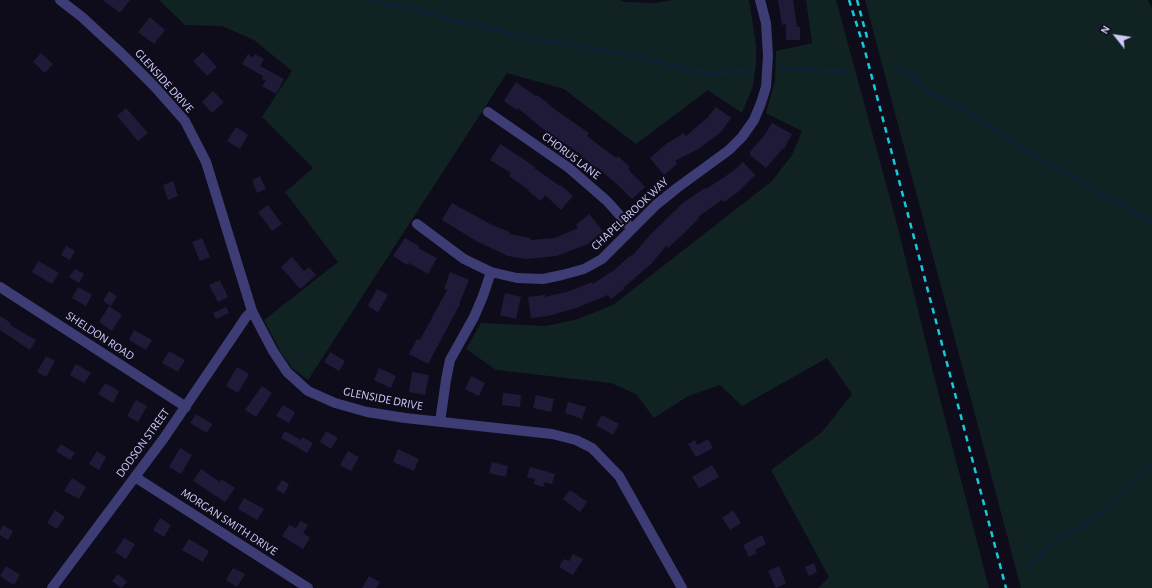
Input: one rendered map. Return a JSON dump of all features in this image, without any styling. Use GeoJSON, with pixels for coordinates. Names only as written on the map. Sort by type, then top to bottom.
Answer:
{"type":"FeatureCollection","features":[{"type":"Feature","properties":{"kind":"street","name":"GLENSIDE DRIVE"},"geometry":{"type":"LineString","coordinates":[[60,0],[82,17],[122,54],[154,86],[185,121],[206,162],[252,311],[273,351],[287,372],[308,391],[335,403],[367,412],[440,422],[552,434],[576,440],[592,448],[619,476],[682,588]]}},
{"type":"Feature","properties":{"kind":"street","name":"CHAPEL BROOK WAY"},"geometry":{"type":"LineString","coordinates":[[418,224],[464,259],[491,272],[517,278],[543,279],[584,269],[602,259],[656,205],[676,188],[729,150],[742,137],[754,120],[766,86],[768,56],[766,23],[760,0]]}},
{"type":"Feature","properties":{"kind":"street","name":"CHORUS LANE"},"geometry":{"type":"LineString","coordinates":[[488,112],[569,168],[607,201],[632,229]]}},
{"type":"Feature","properties":{"kind":"street"},"geometry":{"type":"LineString","coordinates":[[440,422],[450,360],[474,317],[491,272]]}},
{"type":"Feature","properties":{"kind":"street","name":"SHELDON ROAD"},"geometry":{"type":"LineString","coordinates":[[0,286],[186,407]]}},
{"type":"Feature","properties":{"kind":"street","name":"DODSON STREET"},"geometry":{"type":"LineString","coordinates":[[52,588],[136,477],[186,407],[246,317],[252,311]]}},
{"type":"Feature","properties":{"kind":"street","name":"MORGAN SMITH DRIVE"},"geometry":{"type":"LineString","coordinates":[[136,477],[308,588]]}},
{"type":"Feature","properties":{"kind":"green space"},"geometry":{"type":"Polygon","coordinates":[[[159,0],[620,0],[625,2],[655,3],[673,0],[749,0],[756,45],[756,64],[753,86],[742,113],[708,90],[636,144],[564,89],[507,73],[308,380],[292,368],[282,354],[264,320],[338,262],[285,192],[313,168],[262,117],[292,71],[254,40],[222,26],[185,25],[159,0]]]}},
{"type":"Feature","properties":{"kind":"green space"},"geometry":{"type":"Polygon","coordinates":[[[806,0],[836,0],[898,228],[934,376],[989,588],[818,588],[829,577],[771,470],[822,432],[852,394],[827,358],[742,406],[720,385],[688,396],[654,418],[636,394],[611,383],[496,370],[466,349],[481,323],[546,326],[578,319],[613,305],[772,181],[792,155],[802,131],[766,113],[775,81],[776,51],[812,43],[806,0]]]}},
{"type":"Feature","properties":{"kind":"green space"},"geometry":{"type":"Polygon","coordinates":[[[865,0],[1148,0],[1152,8],[1152,588],[1021,588],[865,0]]]}},
{"type":"Feature","properties":{"kind":"building"},"geometry":{"type":"Polygon","coordinates":[[[103,0],[130,0],[120,13],[103,0]]]}},
{"type":"Feature","properties":{"kind":"building"},"geometry":{"type":"Polygon","coordinates":[[[778,0],[793,0],[797,27],[800,27],[800,40],[786,40],[786,24],[782,25],[778,0]]]}},
{"type":"Feature","properties":{"kind":"building"},"geometry":{"type":"Polygon","coordinates":[[[150,17],[165,30],[154,44],[138,32],[150,17]]]}},
{"type":"Feature","properties":{"kind":"building"},"geometry":{"type":"Polygon","coordinates":[[[203,52],[217,67],[207,76],[193,61],[203,52]]]}},
{"type":"Feature","properties":{"kind":"building"},"geometry":{"type":"Polygon","coordinates":[[[41,53],[53,64],[45,73],[33,62],[41,53]]]}},
{"type":"Feature","properties":{"kind":"building"},"geometry":{"type":"Polygon","coordinates":[[[248,54],[253,58],[255,54],[264,59],[260,66],[284,79],[276,94],[262,86],[266,81],[262,79],[263,76],[242,64],[248,54]]]}},
{"type":"Feature","properties":{"kind":"building"},"geometry":{"type":"Polygon","coordinates":[[[516,82],[536,96],[537,95],[550,106],[589,133],[587,136],[616,158],[618,156],[630,167],[628,169],[645,187],[632,199],[597,167],[596,168],[581,156],[582,155],[543,129],[518,108],[517,110],[504,101],[516,82]]]}},
{"type":"Feature","properties":{"kind":"building"},"geometry":{"type":"Polygon","coordinates":[[[213,91],[224,102],[212,113],[202,102],[213,91]]]}},
{"type":"Feature","properties":{"kind":"building"},"geometry":{"type":"Polygon","coordinates":[[[716,107],[731,118],[721,132],[700,148],[675,161],[677,164],[664,175],[650,158],[666,144],[684,133],[686,136],[707,118],[716,107]]]}},
{"type":"Feature","properties":{"kind":"building"},"geometry":{"type":"Polygon","coordinates":[[[126,108],[148,133],[138,141],[117,116],[126,108]]]}},
{"type":"Feature","properties":{"kind":"building"},"geometry":{"type":"Polygon","coordinates":[[[772,123],[792,134],[784,149],[783,148],[766,168],[750,155],[750,152],[764,136],[772,123]]]}},
{"type":"Feature","properties":{"kind":"building"},"geometry":{"type":"Polygon","coordinates":[[[236,127],[248,135],[240,149],[227,141],[236,127]]]}},
{"type":"Feature","properties":{"kind":"building"},"geometry":{"type":"Polygon","coordinates":[[[500,144],[535,167],[534,168],[560,186],[561,185],[573,196],[561,210],[545,195],[541,201],[528,191],[529,190],[509,176],[511,173],[490,160],[500,144]]]}},
{"type":"Feature","properties":{"kind":"building"},"geometry":{"type":"Polygon","coordinates":[[[743,162],[755,175],[738,192],[724,202],[722,200],[698,217],[699,218],[681,236],[668,248],[666,246],[651,264],[611,299],[608,295],[576,308],[548,316],[531,318],[528,297],[545,295],[545,297],[570,291],[592,282],[593,284],[612,272],[631,255],[632,256],[651,234],[684,202],[732,172],[743,162]]]}},
{"type":"Feature","properties":{"kind":"building"},"geometry":{"type":"Polygon","coordinates":[[[260,176],[266,189],[257,193],[252,180],[260,176]]]}},
{"type":"Feature","properties":{"kind":"building"},"geometry":{"type":"Polygon","coordinates":[[[173,181],[178,196],[168,200],[163,185],[173,181]]]}},
{"type":"Feature","properties":{"kind":"building"},"geometry":{"type":"Polygon","coordinates":[[[452,203],[494,226],[510,232],[509,234],[531,238],[530,240],[555,238],[578,228],[576,225],[589,214],[603,231],[588,244],[557,256],[526,259],[508,256],[478,242],[442,220],[452,203]]]}},
{"type":"Feature","properties":{"kind":"building"},"geometry":{"type":"Polygon","coordinates":[[[268,205],[282,224],[272,231],[258,212],[268,205]]]}},
{"type":"Feature","properties":{"kind":"building"},"geometry":{"type":"Polygon","coordinates":[[[202,238],[210,257],[200,261],[192,242],[202,238]]]}},
{"type":"Feature","properties":{"kind":"building"},"geometry":{"type":"Polygon","coordinates":[[[405,238],[419,246],[418,248],[437,258],[428,274],[409,263],[407,265],[393,256],[405,238]]]}},
{"type":"Feature","properties":{"kind":"building"},"geometry":{"type":"Polygon","coordinates":[[[66,246],[75,251],[70,260],[61,255],[66,246]]]}},
{"type":"Feature","properties":{"kind":"building"},"geometry":{"type":"Polygon","coordinates":[[[292,257],[304,271],[309,267],[316,275],[300,289],[281,267],[292,257]]]}},
{"type":"Feature","properties":{"kind":"building"},"geometry":{"type":"Polygon","coordinates":[[[38,261],[59,273],[52,284],[32,272],[38,261]]]}},
{"type":"Feature","properties":{"kind":"building"},"geometry":{"type":"Polygon","coordinates":[[[75,269],[84,274],[79,283],[69,277],[75,269]]]}},
{"type":"Feature","properties":{"kind":"building"},"geometry":{"type":"Polygon","coordinates":[[[450,272],[469,280],[460,304],[428,364],[409,354],[417,339],[420,340],[447,290],[444,289],[450,272]]]}},
{"type":"Feature","properties":{"kind":"building"},"geometry":{"type":"Polygon","coordinates":[[[220,280],[228,297],[218,302],[209,285],[220,280]]]}},
{"type":"Feature","properties":{"kind":"building"},"geometry":{"type":"Polygon","coordinates":[[[78,287],[92,295],[86,306],[72,298],[78,287]]]}},
{"type":"Feature","properties":{"kind":"building"},"geometry":{"type":"Polygon","coordinates":[[[377,289],[388,295],[378,312],[368,306],[377,289]]]}},
{"type":"Feature","properties":{"kind":"building"},"geometry":{"type":"Polygon","coordinates":[[[109,291],[117,296],[111,306],[103,301],[109,291]]]}},
{"type":"Feature","properties":{"kind":"building"},"geometry":{"type":"Polygon","coordinates":[[[505,293],[521,297],[516,319],[500,315],[505,293]]]}},
{"type":"Feature","properties":{"kind":"building"},"geometry":{"type":"Polygon","coordinates":[[[109,306],[122,315],[112,331],[99,322],[109,306]]]}},
{"type":"Feature","properties":{"kind":"building"},"geometry":{"type":"Polygon","coordinates":[[[226,307],[229,313],[216,319],[213,313],[226,307]]]}},
{"type":"Feature","properties":{"kind":"building"},"geometry":{"type":"Polygon","coordinates":[[[0,316],[11,323],[10,325],[36,340],[30,350],[0,330],[0,316]]]}},
{"type":"Feature","properties":{"kind":"building"},"geometry":{"type":"Polygon","coordinates":[[[134,330],[152,340],[146,350],[129,340],[134,330]]]}},
{"type":"Feature","properties":{"kind":"building"},"geometry":{"type":"Polygon","coordinates":[[[169,351],[185,360],[178,372],[162,363],[169,351]]]}},
{"type":"Feature","properties":{"kind":"building"},"geometry":{"type":"Polygon","coordinates":[[[330,352],[345,361],[339,371],[324,362],[330,352]]]}},
{"type":"Feature","properties":{"kind":"building"},"geometry":{"type":"Polygon","coordinates":[[[46,356],[55,361],[46,377],[37,372],[46,356]]]}},
{"type":"Feature","properties":{"kind":"building"},"geometry":{"type":"Polygon","coordinates":[[[76,364],[91,373],[84,383],[70,375],[76,364]]]}},
{"type":"Feature","properties":{"kind":"building"},"geometry":{"type":"Polygon","coordinates":[[[237,367],[249,374],[238,393],[226,386],[237,367]]]}},
{"type":"Feature","properties":{"kind":"building"},"geometry":{"type":"Polygon","coordinates":[[[379,368],[396,376],[391,388],[374,380],[379,368]]]}},
{"type":"Feature","properties":{"kind":"building"},"geometry":{"type":"Polygon","coordinates":[[[412,372],[429,375],[425,395],[409,392],[412,372]]]}},
{"type":"Feature","properties":{"kind":"building"},"geometry":{"type":"Polygon","coordinates":[[[471,376],[485,383],[479,396],[465,389],[471,376]]]}},
{"type":"Feature","properties":{"kind":"building"},"geometry":{"type":"Polygon","coordinates":[[[105,383],[119,391],[113,403],[98,394],[105,383]]]}},
{"type":"Feature","properties":{"kind":"building"},"geometry":{"type":"Polygon","coordinates":[[[262,386],[272,393],[256,417],[245,410],[262,386]]]}},
{"type":"Feature","properties":{"kind":"building"},"geometry":{"type":"Polygon","coordinates":[[[503,393],[521,395],[520,407],[502,405],[503,393]]]}},
{"type":"Feature","properties":{"kind":"building"},"geometry":{"type":"Polygon","coordinates":[[[536,395],[554,399],[551,412],[533,408],[536,395]]]}},
{"type":"Feature","properties":{"kind":"building"},"geometry":{"type":"Polygon","coordinates":[[[136,400],[147,406],[138,422],[127,416],[136,400]]]}},
{"type":"Feature","properties":{"kind":"building"},"geometry":{"type":"Polygon","coordinates":[[[568,402],[586,407],[582,419],[565,413],[568,402]]]}},
{"type":"Feature","properties":{"kind":"building"},"geometry":{"type":"Polygon","coordinates":[[[283,405],[295,412],[289,423],[276,416],[283,405]]]}},
{"type":"Feature","properties":{"kind":"building"},"geometry":{"type":"Polygon","coordinates":[[[196,414],[212,424],[207,433],[190,423],[196,414]]]}},
{"type":"Feature","properties":{"kind":"building"},"geometry":{"type":"Polygon","coordinates":[[[602,415],[619,424],[613,435],[596,425],[602,415]]]}},
{"type":"Feature","properties":{"kind":"building"},"geometry":{"type":"Polygon","coordinates":[[[285,431],[301,440],[302,437],[313,443],[307,453],[281,438],[285,431]]]}},
{"type":"Feature","properties":{"kind":"building"},"geometry":{"type":"Polygon","coordinates":[[[326,431],[338,438],[331,449],[320,442],[326,431]]]}},
{"type":"Feature","properties":{"kind":"building"},"geometry":{"type":"Polygon","coordinates":[[[708,439],[713,448],[696,457],[688,444],[695,440],[697,445],[708,439]]]}},
{"type":"Feature","properties":{"kind":"building"},"geometry":{"type":"Polygon","coordinates":[[[61,444],[75,453],[70,460],[56,451],[61,444]]]}},
{"type":"Feature","properties":{"kind":"building"},"geometry":{"type":"Polygon","coordinates":[[[180,448],[192,455],[181,474],[169,467],[180,448]]]}},
{"type":"Feature","properties":{"kind":"building"},"geometry":{"type":"Polygon","coordinates":[[[398,449],[419,459],[414,471],[393,462],[398,449]]]}},
{"type":"Feature","properties":{"kind":"building"},"geometry":{"type":"Polygon","coordinates":[[[97,451],[106,457],[99,470],[89,464],[97,451]]]}},
{"type":"Feature","properties":{"kind":"building"},"geometry":{"type":"Polygon","coordinates":[[[348,451],[359,457],[351,471],[340,465],[348,451]]]}},
{"type":"Feature","properties":{"kind":"building"},"geometry":{"type":"Polygon","coordinates":[[[492,462],[508,466],[506,477],[489,473],[492,462]]]}},
{"type":"Feature","properties":{"kind":"building"},"geometry":{"type":"Polygon","coordinates":[[[712,465],[719,477],[699,488],[692,477],[712,465]]]}},
{"type":"Feature","properties":{"kind":"building"},"geometry":{"type":"Polygon","coordinates":[[[530,467],[555,474],[552,484],[545,482],[543,487],[534,484],[535,479],[527,477],[530,467]]]}},
{"type":"Feature","properties":{"kind":"building"},"geometry":{"type":"Polygon","coordinates":[[[201,469],[220,482],[221,479],[235,488],[225,502],[193,481],[201,469]]]}},
{"type":"Feature","properties":{"kind":"building"},"geometry":{"type":"Polygon","coordinates":[[[72,478],[86,487],[79,499],[64,491],[72,478]]]}},
{"type":"Feature","properties":{"kind":"building"},"geometry":{"type":"Polygon","coordinates":[[[282,480],[289,484],[284,494],[276,489],[282,480]]]}},
{"type":"Feature","properties":{"kind":"building"},"geometry":{"type":"Polygon","coordinates":[[[570,490],[587,502],[580,512],[563,499],[570,490]]]}},
{"type":"Feature","properties":{"kind":"building"},"geometry":{"type":"Polygon","coordinates":[[[244,498],[264,509],[257,520],[238,509],[244,498]]]}},
{"type":"Feature","properties":{"kind":"building"},"geometry":{"type":"Polygon","coordinates":[[[55,510],[65,517],[57,529],[47,523],[55,510]]]}},
{"type":"Feature","properties":{"kind":"building"},"geometry":{"type":"Polygon","coordinates":[[[733,510],[741,523],[730,530],[722,518],[733,510]]]}},
{"type":"Feature","properties":{"kind":"building"},"geometry":{"type":"Polygon","coordinates":[[[160,518],[171,525],[164,537],[153,530],[160,518]]]}},
{"type":"Feature","properties":{"kind":"building"},"geometry":{"type":"Polygon","coordinates":[[[300,521],[308,525],[303,533],[310,538],[303,549],[282,536],[289,525],[296,528],[300,521]]]}},
{"type":"Feature","properties":{"kind":"building"},"geometry":{"type":"Polygon","coordinates":[[[3,525],[13,531],[8,540],[0,535],[3,525]]]}},
{"type":"Feature","properties":{"kind":"building"},"geometry":{"type":"Polygon","coordinates":[[[762,535],[766,544],[755,550],[757,553],[749,557],[743,545],[762,535]]]}},
{"type":"Feature","properties":{"kind":"building"},"geometry":{"type":"Polygon","coordinates":[[[124,538],[135,544],[126,559],[115,552],[124,538]]]}},
{"type":"Feature","properties":{"kind":"building"},"geometry":{"type":"Polygon","coordinates":[[[189,539],[209,551],[203,562],[182,550],[189,539]]]}},
{"type":"Feature","properties":{"kind":"building"},"geometry":{"type":"Polygon","coordinates":[[[573,554],[583,559],[573,575],[559,567],[564,559],[569,561],[573,554]]]}},
{"type":"Feature","properties":{"kind":"building"},"geometry":{"type":"Polygon","coordinates":[[[814,563],[817,572],[809,576],[805,567],[814,563]]]}},
{"type":"Feature","properties":{"kind":"building"},"geometry":{"type":"Polygon","coordinates":[[[6,566],[20,575],[14,585],[0,576],[6,566]]]}},
{"type":"Feature","properties":{"kind":"building"},"geometry":{"type":"Polygon","coordinates":[[[779,566],[786,583],[776,588],[768,571],[779,566]]]}},
{"type":"Feature","properties":{"kind":"building"},"geometry":{"type":"Polygon","coordinates":[[[233,568],[245,574],[237,587],[226,580],[233,568]]]}},
{"type":"Feature","properties":{"kind":"building"},"geometry":{"type":"Polygon","coordinates":[[[118,574],[127,582],[121,588],[112,581],[118,574]]]}},
{"type":"Feature","properties":{"kind":"building"},"geometry":{"type":"Polygon","coordinates":[[[369,576],[380,582],[376,588],[362,588],[369,576]]]}},
{"type":"Feature","properties":{"kind":"waterway"},"geometry":{"type":"LineString","coordinates":[[372,0],[522,36],[625,54],[716,74],[753,69]]}},
{"type":"Feature","properties":{"kind":"waterway"},"geometry":{"type":"LineString","coordinates":[[894,67],[906,72],[929,92],[956,105],[1035,156],[1152,222]]}},
{"type":"Feature","properties":{"kind":"waterway"},"geometry":{"type":"LineString","coordinates":[[780,68],[850,72]]}},
{"type":"Feature","properties":{"kind":"waterway"},"geometry":{"type":"LineString","coordinates":[[1028,568],[1060,535],[1081,529],[1118,499],[1143,470],[1152,466]]}},
{"type":"Feature","properties":{"kind":"railway"},"geometry":{"type":"LineString","coordinates":[[849,0],[865,51],[1006,588]]}},
{"type":"Feature","properties":{"kind":"railway"},"geometry":{"type":"LineString","coordinates":[[857,0],[868,41]]}}]}
